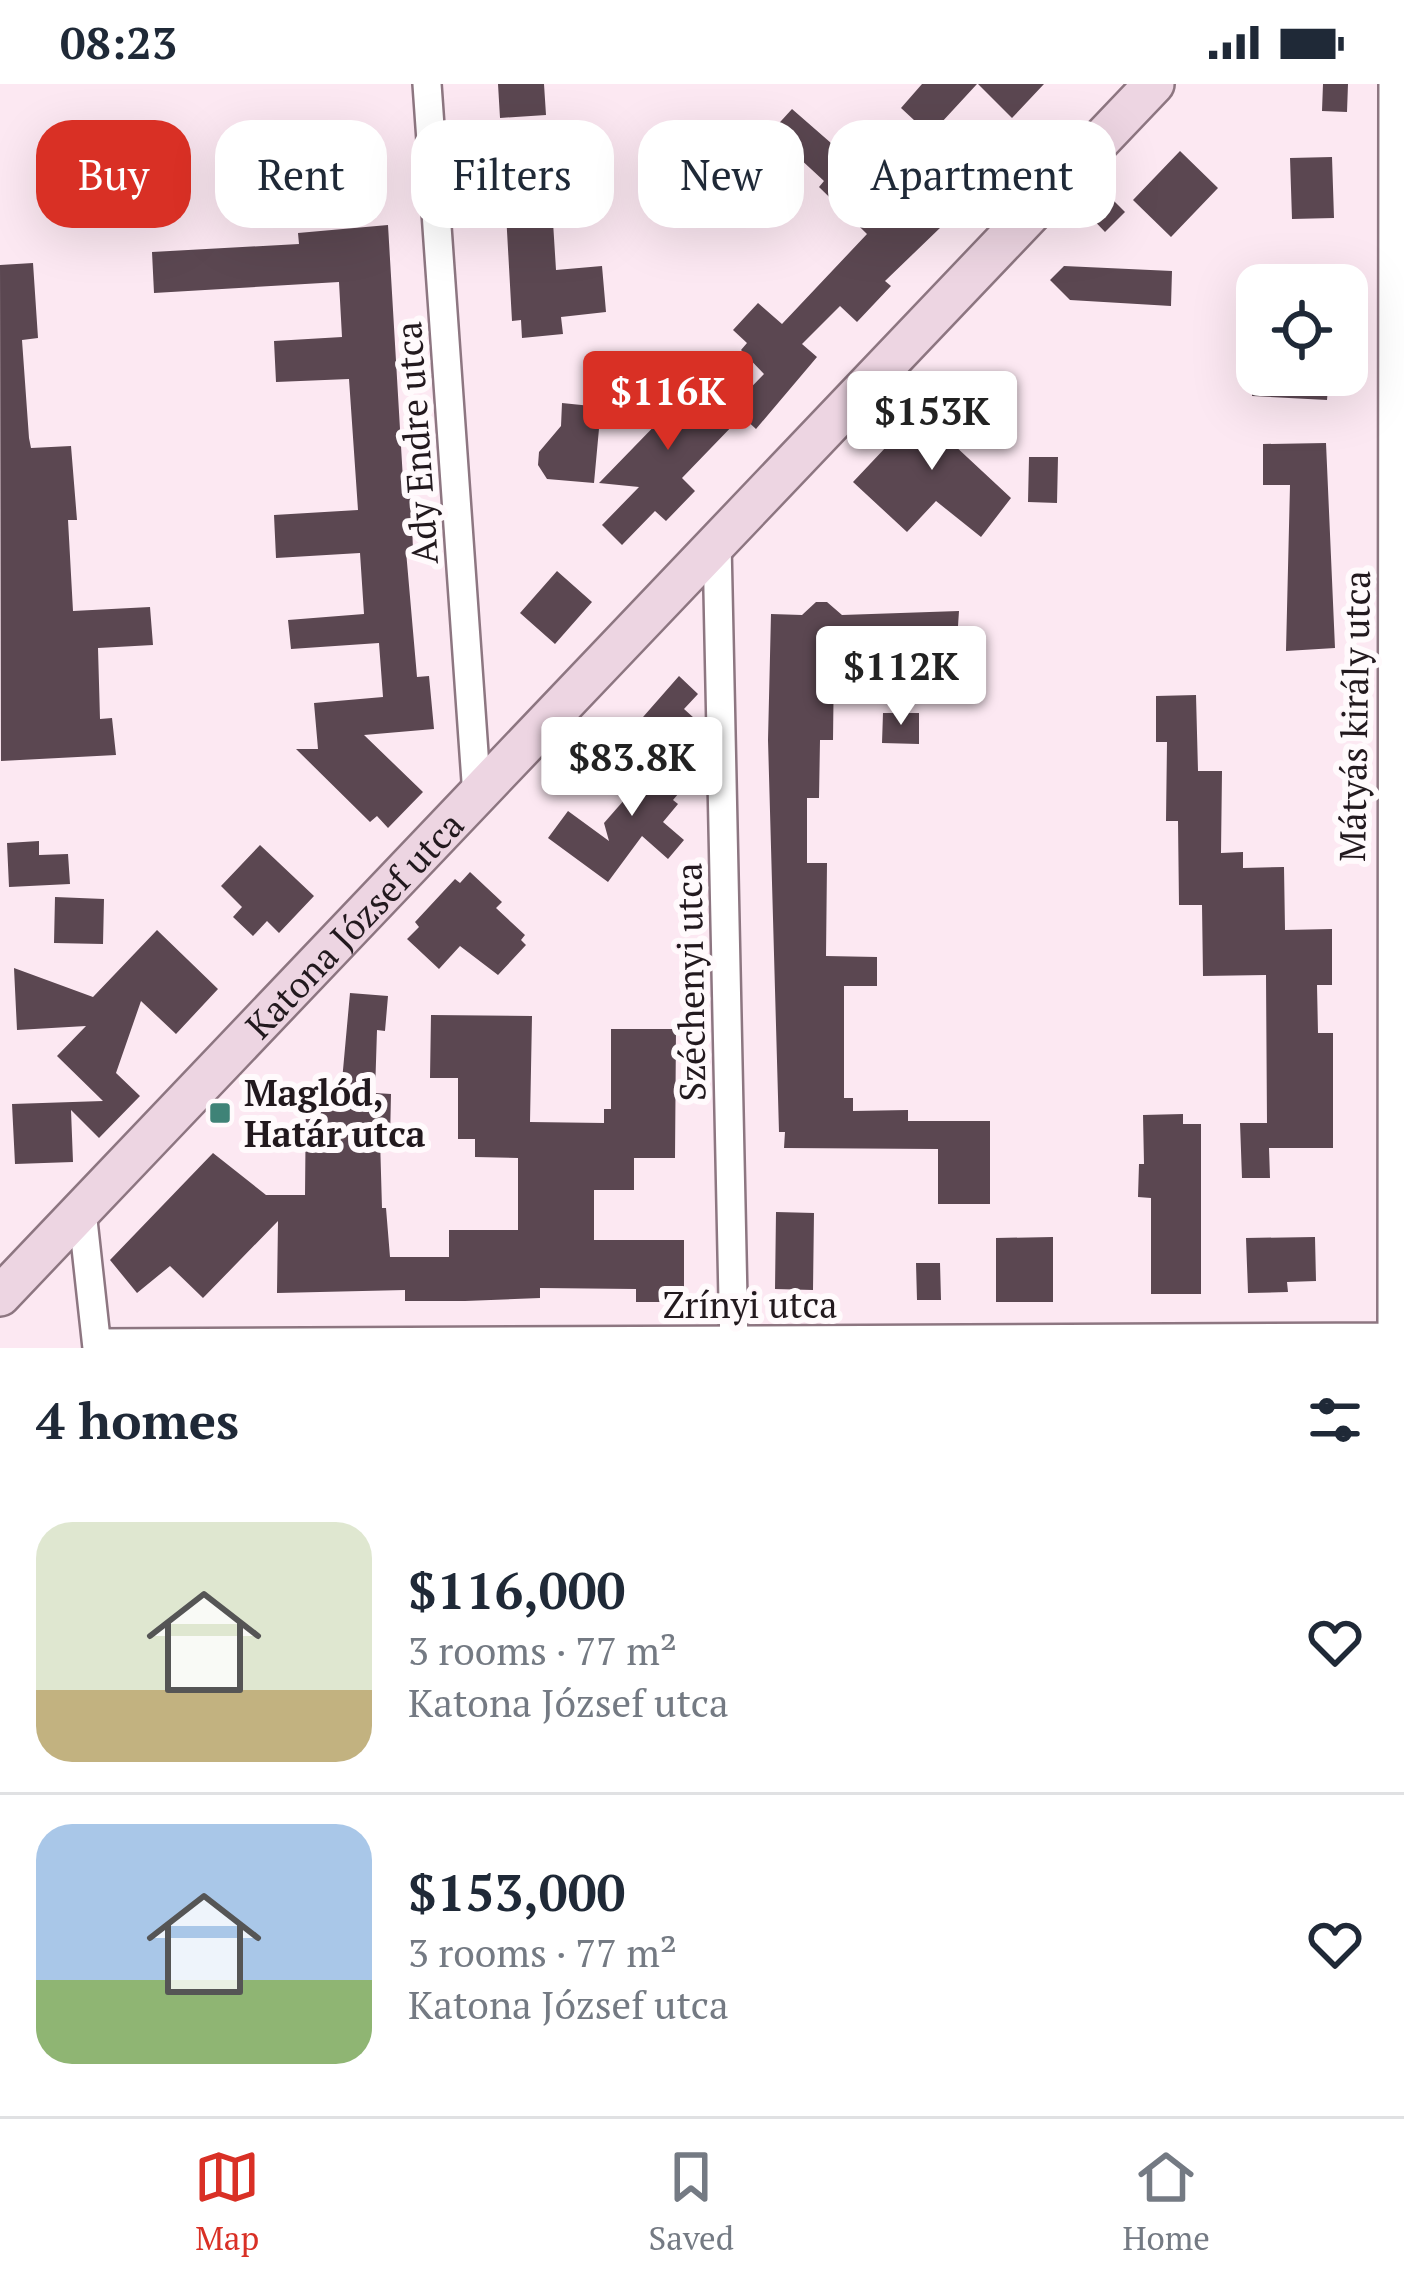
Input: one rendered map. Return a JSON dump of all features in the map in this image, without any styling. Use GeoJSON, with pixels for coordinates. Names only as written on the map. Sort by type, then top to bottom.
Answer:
{"type":"FeatureCollection","features":[{"type":"Feature","properties":{"kind":"main road","name":"Katona József utca"},"geometry":{"type":"LineString","coordinates":[[0,1297],[1154,84]]}},
{"type":"Feature","properties":{"kind":"street","name":"Ady Endre utca"},"geometry":{"type":"LineString","coordinates":[[428,84],[477,796]]}},
{"type":"Feature","properties":{"kind":"street","name":"Mátyás király utca"},"geometry":{"type":"LineString","coordinates":[[1393,84],[1396,1340]]}},
{"type":"Feature","properties":{"kind":"street","name":"Széchenyi utca"},"geometry":{"type":"LineString","coordinates":[[718,543],[734,1344]]}},
{"type":"Feature","properties":{"kind":"street"},"geometry":{"type":"LineString","coordinates":[[82,1211],[97,1345]]}},
{"type":"Feature","properties":{"kind":"street","name":"Zrínyi utca"},"geometry":{"type":"LineString","coordinates":[[97,1345],[1396,1340]]}},
{"type":"Feature","properties":{"kind":"building"},"geometry":{"type":"Polygon","coordinates":[[[498,84],[544,84],[546,115],[500,118],[498,84]]]}},
{"type":"Feature","properties":{"kind":"building"},"geometry":{"type":"Polygon","coordinates":[[[922,84],[977,84],[944,120],[914,120],[901,108],[922,84]]]}},
{"type":"Feature","properties":{"kind":"building"},"geometry":{"type":"Polygon","coordinates":[[[978,84],[1044,84],[1012,118],[978,84]]]}},
{"type":"Feature","properties":{"kind":"building"},"geometry":{"type":"Polygon","coordinates":[[[1323,84],[1348,84],[1347,112],[1322,111],[1323,84]]]}},
{"type":"Feature","properties":{"kind":"building"},"geometry":{"type":"Polygon","coordinates":[[[792,109],[828,140],[828,196],[819,187],[824,181],[804,163],[804,120],[782,120],[792,109]]]}},
{"type":"Feature","properties":{"kind":"building"},"geometry":{"type":"Polygon","coordinates":[[[1180,151],[1218,188],[1171,237],[1133,200],[1180,151]]]}},
{"type":"Feature","properties":{"kind":"building"},"geometry":{"type":"Polygon","coordinates":[[[1332,157],[1334,218],[1292,219],[1290,158],[1332,157]]]}},
{"type":"Feature","properties":{"kind":"building"},"geometry":{"type":"Polygon","coordinates":[[[387,225],[404,497],[411,497],[413,550],[406,551],[417,677],[429,676],[434,729],[364,735],[423,792],[388,828],[377,816],[370,822],[296,749],[318,749],[314,703],[383,697],[379,643],[291,649],[288,620],[364,614],[360,553],[276,558],[274,515],[358,510],[349,379],[276,382],[274,341],[342,337],[339,282],[154,293],[152,252],[299,244],[298,233],[387,225]]]}},
{"type":"Feature","properties":{"kind":"building"},"geometry":{"type":"Polygon","coordinates":[[[507,228],[553,228],[556,270],[602,266],[606,312],[561,317],[563,334],[522,338],[521,320],[512,321],[507,228]]]}},
{"type":"Feature","properties":{"kind":"building"},"geometry":{"type":"Polygon","coordinates":[[[861,228],[940,228],[885,281],[891,286],[857,322],[840,306],[802,344],[817,357],[756,429],[732,407],[764,374],[741,350],[747,343],[733,330],[758,303],[782,324],[867,234],[861,228]]]}},
{"type":"Feature","properties":{"kind":"building"},"geometry":{"type":"Polygon","coordinates":[[[33,263],[38,338],[22,340],[29,438],[31,448],[71,446],[77,520],[68,520],[73,611],[150,607],[153,645],[98,648],[100,719],[112,718],[116,755],[1,761],[0,265],[33,263]]]}},
{"type":"Feature","properties":{"kind":"building"},"geometry":{"type":"Polygon","coordinates":[[[1064,266],[1172,271],[1171,306],[1070,300],[1050,280],[1064,266]]]}},
{"type":"Feature","properties":{"kind":"building"},"geometry":{"type":"Polygon","coordinates":[[[681,364],[738,420],[682,478],[695,491],[666,521],[655,511],[622,545],[602,525],[639,487],[599,483],[668,412],[651,395],[681,364]]]}},
{"type":"Feature","properties":{"kind":"building"},"geometry":{"type":"Polygon","coordinates":[[[937,393],[971,424],[953,444],[1011,498],[981,537],[936,501],[907,532],[853,482],[937,393]]]}},
{"type":"Feature","properties":{"kind":"building"},"geometry":{"type":"Polygon","coordinates":[[[1252,396],[1327,396],[1327,400],[1252,396]]]}},
{"type":"Feature","properties":{"kind":"building"},"geometry":{"type":"Polygon","coordinates":[[[562,403],[601,407],[594,483],[547,479],[538,465],[539,452],[561,426],[562,403]]]}},
{"type":"Feature","properties":{"kind":"building"},"geometry":{"type":"Polygon","coordinates":[[[1326,443],[1335,648],[1286,651],[1290,485],[1263,485],[1263,444],[1326,443]]]}},
{"type":"Feature","properties":{"kind":"building"},"geometry":{"type":"Polygon","coordinates":[[[1029,457],[1058,457],[1057,503],[1028,502],[1029,457]]]}},
{"type":"Feature","properties":{"kind":"building"},"geometry":{"type":"Polygon","coordinates":[[[557,571],[592,602],[555,644],[520,613],[557,571]]]}},
{"type":"Feature","properties":{"kind":"building"},"geometry":{"type":"Polygon","coordinates":[[[816,602],[827,602],[842,615],[959,611],[958,626],[975,627],[975,656],[834,657],[833,740],[820,740],[819,798],[807,798],[807,863],[827,863],[826,956],[877,957],[877,986],[844,986],[844,1098],[853,1098],[853,1111],[908,1110],[908,1121],[990,1121],[990,1204],[938,1204],[938,1149],[784,1148],[785,1132],[779,1132],[768,740],[771,614],[802,615],[816,602]]]}},
{"type":"Feature","properties":{"kind":"building"},"geometry":{"type":"Polygon","coordinates":[[[679,676],[698,694],[684,709],[694,718],[665,751],[636,725],[679,676]]]}},
{"type":"Feature","properties":{"kind":"building"},"geometry":{"type":"Polygon","coordinates":[[[1196,695],[1198,771],[1222,771],[1221,853],[1243,852],[1243,868],[1284,867],[1285,930],[1332,929],[1332,985],[1317,985],[1318,1033],[1333,1033],[1333,1148],[1269,1148],[1270,1178],[1242,1178],[1240,1123],[1267,1123],[1266,975],[1203,976],[1202,905],[1179,905],[1178,821],[1166,821],[1167,742],[1156,742],[1156,696],[1196,695]]]}},
{"type":"Feature","properties":{"kind":"building"},"geometry":{"type":"Polygon","coordinates":[[[883,713],[919,713],[919,744],[882,743],[883,713]]]}},
{"type":"Feature","properties":{"kind":"building"},"geometry":{"type":"Polygon","coordinates":[[[674,743],[701,767],[673,800],[678,804],[663,822],[684,840],[668,859],[642,836],[608,882],[548,838],[568,811],[609,841],[604,823],[674,743]]]}},
{"type":"Feature","properties":{"kind":"building"},"geometry":{"type":"Polygon","coordinates":[[[39,841],[39,855],[68,854],[70,884],[9,887],[7,843],[39,841]]]}},
{"type":"Feature","properties":{"kind":"building"},"geometry":{"type":"Polygon","coordinates":[[[260,845],[314,896],[279,933],[267,921],[253,936],[233,917],[242,907],[221,886],[260,845]]]}},
{"type":"Feature","properties":{"kind":"building"},"geometry":{"type":"Polygon","coordinates":[[[470,872],[502,902],[496,908],[525,935],[521,940],[526,945],[498,975],[460,946],[439,969],[407,939],[419,927],[415,922],[455,879],[460,883],[470,872]]]}},
{"type":"Feature","properties":{"kind":"building"},"geometry":{"type":"Polygon","coordinates":[[[55,897],[104,899],[103,944],[54,943],[55,897]]]}},
{"type":"Feature","properties":{"kind":"building"},"geometry":{"type":"Polygon","coordinates":[[[157,930],[218,989],[176,1034],[141,1001],[116,1073],[140,1096],[99,1138],[71,1110],[73,1162],[15,1164],[12,1104],[103,1101],[57,1056],[86,1026],[17,1030],[14,968],[93,997],[157,930]]]}},
{"type":"Feature","properties":{"kind":"building"},"geometry":{"type":"Polygon","coordinates":[[[350,993],[388,996],[385,1031],[377,1030],[375,1093],[391,1094],[390,1139],[380,1139],[382,1208],[386,1208],[390,1257],[449,1257],[449,1230],[518,1230],[518,1158],[475,1157],[475,1139],[458,1139],[458,1078],[430,1078],[431,1015],[532,1016],[530,1122],[604,1123],[604,1109],[611,1109],[611,1029],[676,1029],[675,1158],[634,1158],[634,1190],[594,1190],[594,1240],[684,1240],[684,1302],[636,1302],[636,1289],[540,1288],[540,1298],[465,1301],[405,1301],[405,1290],[277,1293],[278,1221],[203,1298],[170,1266],[137,1293],[110,1260],[213,1153],[266,1195],[305,1195],[306,1091],[341,1092],[350,993]]]}},
{"type":"Feature","properties":{"kind":"building"},"geometry":{"type":"Polygon","coordinates":[[[1183,1114],[1183,1124],[1201,1124],[1201,1294],[1151,1294],[1151,1198],[1138,1197],[1139,1164],[1144,1164],[1143,1115],[1183,1114]]]}},
{"type":"Feature","properties":{"kind":"building"},"geometry":{"type":"Polygon","coordinates":[[[776,1212],[814,1213],[813,1290],[775,1289],[776,1212]]]}},
{"type":"Feature","properties":{"kind":"building"},"geometry":{"type":"Polygon","coordinates":[[[1053,1237],[1053,1302],[996,1302],[996,1238],[1053,1237]]]}},
{"type":"Feature","properties":{"kind":"building"},"geometry":{"type":"Polygon","coordinates":[[[1315,1237],[1316,1281],[1287,1282],[1288,1292],[1248,1293],[1246,1238],[1315,1237]]]}},
{"type":"Feature","properties":{"kind":"building"},"geometry":{"type":"Polygon","coordinates":[[[916,1263],[940,1263],[941,1300],[917,1300],[916,1263]]]}},
{"type":"Feature","properties":{"kind":"place","name":"Maglód, Határ utca"},"geometry":{"type":"Point","coordinates":[220,1113]}}]}
